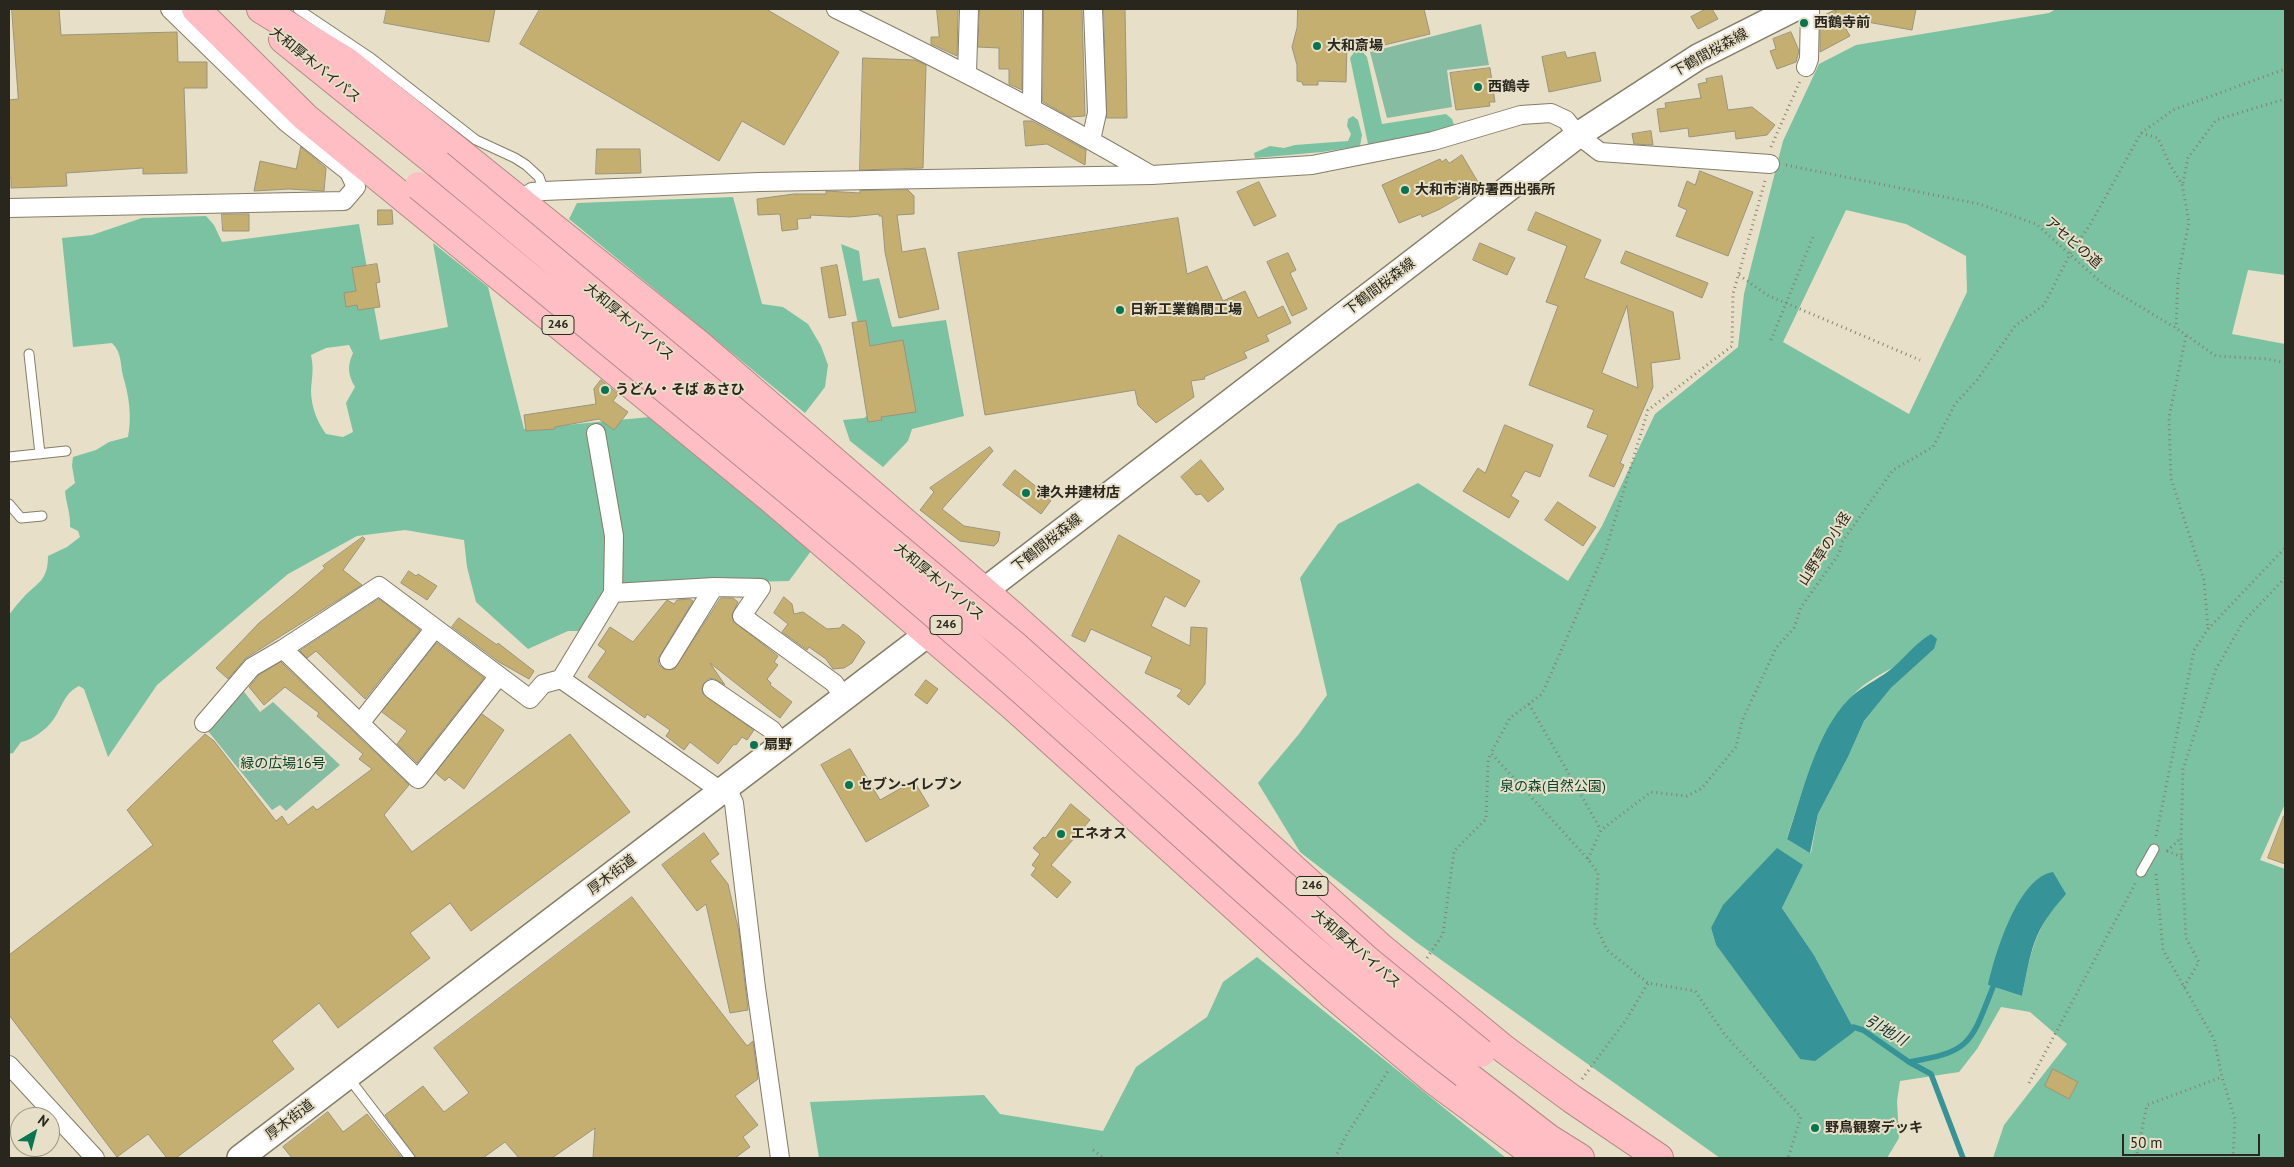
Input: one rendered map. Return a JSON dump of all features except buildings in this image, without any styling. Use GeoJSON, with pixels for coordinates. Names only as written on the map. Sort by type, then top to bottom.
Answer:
{"type":"FeatureCollection","features":[{"type":"Feature","properties":{"kind":"highway","name":"大和厚木バイパス"},"geometry":{"type":"LineString","coordinates":[[196,9],[419,186],[782,485],[990,662],[1348,980],[1548,1138],[1580,1158]]}},
{"type":"Feature","properties":{"kind":"highway","name":"246"},"geometry":{"type":"LineString","coordinates":[[196,9],[305,117],[770,498],[1014,707],[1334,996],[1435,1081],[1539,1158]]}},
{"type":"Feature","properties":{"kind":"highway","name":"大和厚木バイパス"},"geometry":{"type":"LineString","coordinates":[[244,9],[438,164],[1013,644],[1366,959],[1481,1053],[1562,1114],[1630,1158]]}},
{"type":"Feature","properties":{"kind":"highway","name":"246"},"geometry":{"type":"LineString","coordinates":[[261,9],[347,62],[533,195],[702,347],[984,591],[1379,946],[1504,1049],[1572,1099],[1659,1158]]}},
{"type":"Feature","properties":{"kind":"street"},"geometry":{"type":"LineString","coordinates":[[9,208],[344,202],[356,186],[349,172],[287,123],[170,9]]}},
{"type":"Feature","properties":{"kind":"street"},"geometry":{"type":"LineString","coordinates":[[836,9],[967,73],[1091,140],[1152,176]]}},
{"type":"Feature","properties":{"kind":"street"},"geometry":{"type":"LineString","coordinates":[[967,73],[969,9]]}},
{"type":"Feature","properties":{"kind":"street"},"geometry":{"type":"LineString","coordinates":[[1032,9],[1032,108]]}},
{"type":"Feature","properties":{"kind":"street"},"geometry":{"type":"LineString","coordinates":[[1091,140],[1097,113],[1094,9]]}},
{"type":"Feature","properties":{"kind":"street","name":"下鶴間桜森線"},"geometry":{"type":"LineString","coordinates":[[984,591],[1578,135],[1698,58],[1793,9]]}},
{"type":"Feature","properties":{"kind":"street"},"geometry":{"type":"LineString","coordinates":[[1806,67],[1809,59],[1810,9]]}},
{"type":"Feature","properties":{"kind":"street"},"geometry":{"type":"LineString","coordinates":[[533,195],[759,182],[1152,176],[1312,165],[1433,141],[1521,115],[1552,113],[1566,120],[1578,135],[1600,152],[1766,164]]}},
{"type":"Feature","properties":{"kind":"street"},"geometry":{"type":"LineString","coordinates":[[204,723],[252,667],[379,586],[498,677],[530,699],[543,684],[561,679],[613,592],[614,536],[596,433]]}},
{"type":"Feature","properties":{"kind":"street"},"geometry":{"type":"LineString","coordinates":[[613,592],[714,587],[761,588],[742,616],[834,684],[844,697]]}},
{"type":"Feature","properties":{"kind":"street"},"geometry":{"type":"LineString","coordinates":[[669,660],[714,587]]}},
{"type":"Feature","properties":{"kind":"street","name":"厚木街道"},"geometry":{"type":"LineString","coordinates":[[240,1158],[984,591]]}},
{"type":"Feature","properties":{"kind":"street"},"geometry":{"type":"LineString","coordinates":[[361,722],[434,628]]}},
{"type":"Feature","properties":{"kind":"street"},"geometry":{"type":"LineString","coordinates":[[283,649],[361,722],[418,779],[498,677]]}},
{"type":"Feature","properties":{"kind":"street"},"geometry":{"type":"LineString","coordinates":[[561,679],[724,789],[734,803],[756,988],[780,1158]]}},
{"type":"Feature","properties":{"kind":"street"},"geometry":{"type":"LineString","coordinates":[[712,689],[772,730],[782,744]]}},
{"type":"Feature","properties":{"kind":"street"},"geometry":{"type":"LineString","coordinates":[[9,1065],[95,1158]]}},
{"type":"Feature","properties":{"kind":"lane"},"geometry":{"type":"LineString","coordinates":[[298,9],[371,58],[476,140],[526,165],[539,177],[533,195]]}},
{"type":"Feature","properties":{"kind":"lane"},"geometry":{"type":"LineString","coordinates":[[29,354],[40,454]]}},
{"type":"Feature","properties":{"kind":"lane"},"geometry":{"type":"LineString","coordinates":[[9,457],[66,451]]}},
{"type":"Feature","properties":{"kind":"lane"},"geometry":{"type":"LineString","coordinates":[[9,504],[21,518],[42,516]]}},
{"type":"Feature","properties":{"kind":"lane"},"geometry":{"type":"LineString","coordinates":[[2141,872],[2154,849]]}},
{"type":"Feature","properties":{"kind":"lane"},"geometry":{"type":"LineString","coordinates":[[348,1076],[410,1158]]}},
{"type":"Feature","properties":{"kind":"path"},"geometry":{"type":"LineString","coordinates":[[1424,963],[1443,934],[1454,852],[1486,819],[1490,753],[1510,718],[1542,694],[1606,549],[1648,410],[1732,346],[1734,294],[1766,164],[1806,67]]}},
{"type":"Feature","properties":{"kind":"path"},"geometry":{"type":"LineString","coordinates":[[2141,133],[2173,110],[2285,69]]}},
{"type":"Feature","properties":{"kind":"path"},"geometry":{"type":"LineString","coordinates":[[2182,184],[2188,158],[2216,120],[2285,99]]}},
{"type":"Feature","properties":{"kind":"path"},"geometry":{"type":"LineString","coordinates":[[2141,133],[2158,138],[2170,165],[2182,184],[2190,222],[2178,277],[2176,328]]}},
{"type":"Feature","properties":{"kind":"path","name":"山野草の小径"},"geometry":{"type":"LineString","coordinates":[[1588,859],[1601,830],[1651,792],[1687,796],[1701,789],[1736,747],[1742,721],[1776,648],[1794,628],[1801,607],[1839,554],[1842,542],[1892,470],[1933,447],[1955,404],[1976,380],[2015,326],[2044,305],[2070,254],[2091,223],[2141,133]]}},
{"type":"Feature","properties":{"kind":"path","name":"アセビの道"},"geometry":{"type":"LineString","coordinates":[[1766,164],[1781,164],[1979,204],[2036,224],[2104,285],[2176,328],[2216,356],[2268,359],[2285,363]]}},
{"type":"Feature","properties":{"kind":"path"},"geometry":{"type":"LineString","coordinates":[[1771,340],[1813,236]]}},
{"type":"Feature","properties":{"kind":"path"},"geometry":{"type":"LineString","coordinates":[[1739,275],[1767,294],[1786,303],[1920,360]]}},
{"type":"Feature","properties":{"kind":"path"},"geometry":{"type":"LineString","coordinates":[[2186,336],[2169,417],[2172,479],[2204,580],[2208,629]]}},
{"type":"Feature","properties":{"kind":"path"},"geometry":{"type":"LineString","coordinates":[[2233,1158],[2235,1119],[2222,1077],[2214,1039],[2163,950],[2154,849],[2194,650],[2208,629],[2285,548]]}},
{"type":"Feature","properties":{"kind":"path"},"geometry":{"type":"LineString","coordinates":[[2184,987],[2199,962],[2186,938],[2181,837],[2183,769],[2216,669],[2243,622],[2285,578]]}},
{"type":"Feature","properties":{"kind":"path"},"geometry":{"type":"LineString","coordinates":[[1529,704],[1601,830]]}},
{"type":"Feature","properties":{"kind":"path"},"geometry":{"type":"LineString","coordinates":[[1490,753],[1588,859],[1598,874],[1595,924],[1607,950],[1648,983],[1695,991],[1725,1035],[1801,1118],[1788,1158]]}},
{"type":"Feature","properties":{"kind":"path"},"geometry":{"type":"LineString","coordinates":[[2181,837],[2167,851],[2182,857]]}},
{"type":"Feature","properties":{"kind":"path"},"geometry":{"type":"LineString","coordinates":[[2029,1083],[2141,872]]}},
{"type":"Feature","properties":{"kind":"path"},"geometry":{"type":"LineString","coordinates":[[1578,1084],[1626,1020],[1648,983]]}},
{"type":"Feature","properties":{"kind":"path"},"geometry":{"type":"LineString","coordinates":[[1335,1158],[1347,1134],[1389,1070]]}},
{"type":"Feature","properties":{"kind":"path"},"geometry":{"type":"LineString","coordinates":[[2136,1158],[2148,1105],[2222,1077]]}},
{"type":"Feature","properties":{"kind":"path"},"geometry":{"type":"LineString","coordinates":[[1093,1150],[1104,1158]]}},
{"type":"Feature","properties":{"kind":"green space","name":"泉の森(自然公園)"},"geometry":{"type":"Polygon","coordinates":[[[2056,9],[2285,9],[2285,275],[2248,270],[2232,334],[2285,344],[2285,804],[2260,860],[2285,869],[2285,1158],[1993,1158],[2004,1125],[2067,1044],[2030,1012],[2001,1007],[1977,1049],[1959,1072],[1900,1081],[1897,1101],[1899,1138],[1887,1158],[1720,1158],[1416,942],[1300,852],[1258,783],[1299,734],[1327,695],[1300,578],[1338,524],[1418,483],[1568,581],[1602,526],[1655,414],[1738,347],[1744,294],[1783,141],[1819,64],[1856,45],[2049,13],[2056,9]],[[1846,210],[1783,342],[1909,414],[1967,292],[1966,256],[1906,224],[1846,210]],[[1934,649],[1874,678],[1857,691],[1843,707],[1822,742],[1806,780],[1787,838],[1811,853],[1818,814],[1848,757],[1864,721],[1891,688],[1934,649]],[[1803,865],[1711,928],[1716,945],[1800,1059],[1855,1031],[1814,955],[1782,908],[1803,865]],[[2052,910],[1988,985],[2022,996],[2029,962],[2036,941],[2045,920],[2052,910]]]}},
{"type":"Feature","properties":{"kind":"green space"},"geometry":{"type":"Polygon","coordinates":[[[1481,24],[1489,65],[1447,70],[1452,107],[1387,118],[1370,52],[1481,24]]]}},
{"type":"Feature","properties":{"kind":"green space"},"geometry":{"type":"Polygon","coordinates":[[[1355,51],[1362,51],[1367,57],[1382,124],[1446,114],[1452,119],[1454,125],[1447,130],[1368,144],[1350,58],[1355,51]]]}},
{"type":"Feature","properties":{"kind":"green space"},"geometry":{"type":"Polygon","coordinates":[[[1353,116],[1358,120],[1362,135],[1360,146],[1322,152],[1255,158],[1254,153],[1270,146],[1284,148],[1295,145],[1348,141],[1351,134],[1347,126],[1348,119],[1353,116]]]}},
{"type":"Feature","properties":{"kind":"green space"},"geometry":{"type":"Polygon","coordinates":[[[733,197],[762,304],[783,307],[808,324],[821,346],[828,365],[825,387],[805,413],[569,219],[577,203],[733,197]]]}},
{"type":"Feature","properties":{"kind":"green space"},"geometry":{"type":"Polygon","coordinates":[[[206,216],[214,225],[222,242],[359,224],[380,340],[448,327],[433,243],[488,287],[524,429],[650,417],[811,551],[789,581],[624,585],[591,631],[568,631],[528,649],[476,602],[467,567],[464,540],[405,530],[357,536],[288,574],[157,685],[108,757],[84,689],[79,686],[70,693],[47,727],[34,737],[21,742],[13,753],[9,754],[9,615],[44,577],[48,556],[67,547],[80,537],[78,531],[70,527],[65,491],[75,483],[72,466],[73,457],[96,450],[109,442],[128,437],[129,429],[128,398],[118,351],[112,343],[73,347],[62,238],[92,235],[142,218],[206,216]],[[349,345],[326,348],[311,355],[313,408],[326,434],[343,437],[353,432],[346,403],[355,387],[349,370],[353,353],[349,345]]]}},
{"type":"Feature","properties":{"kind":"green space"},"geometry":{"type":"Polygon","coordinates":[[[841,244],[859,251],[863,281],[879,278],[892,327],[946,320],[964,416],[912,429],[908,441],[883,467],[850,441],[843,420],[864,418],[876,409],[841,244]]]}},
{"type":"Feature","properties":{"kind":"green space","name":"緑の広場16号"},"geometry":{"type":"Polygon","coordinates":[[[241,688],[260,712],[273,702],[340,765],[286,811],[280,805],[272,810],[208,731],[241,688]]]}},
{"type":"Feature","properties":{"kind":"green space"},"geometry":{"type":"Polygon","coordinates":[[[1257,957],[1506,1158],[819,1158],[810,1102],[984,1095],[1000,1114],[1103,1131],[1136,1067],[1207,1017],[1223,982],[1257,957]]]}},
{"type":"Feature","properties":{"kind":"water"},"geometry":{"type":"Polygon","coordinates":[[[1931,634],[1937,639],[1934,649],[1891,688],[1864,721],[1848,757],[1818,814],[1810,853],[1787,839],[1811,765],[1837,713],[1849,699],[1890,670],[1931,634]]]}},
{"type":"Feature","properties":{"kind":"water"},"geometry":{"type":"Polygon","coordinates":[[[1777,848],[1803,865],[1782,908],[1814,955],[1855,1031],[1815,1061],[1800,1059],[1716,945],[1711,928],[1723,905],[1777,848]]]}},
{"type":"Feature","properties":{"kind":"water"},"geometry":{"type":"Polygon","coordinates":[[[2053,872],[2066,894],[2046,919],[2035,941],[2022,996],[1988,985],[2002,937],[2019,902],[2029,887],[2040,877],[2053,872]]]}},
{"type":"Feature","properties":{"kind":"waterway"},"geometry":{"type":"LineString","coordinates":[[1909,1062],[1945,1054],[1957,1049],[1966,1042],[1979,1021],[1993,987]]}},
{"type":"Feature","properties":{"kind":"waterway","name":"引地川"},"geometry":{"type":"LineString","coordinates":[[1846,1030],[1853,1027],[1863,1030],[1909,1062],[1931,1074],[1963,1158]]}},
{"type":"Feature","properties":{"kind":"place","name":"西鶴寺前"},"geometry":{"type":"Point","coordinates":[1804,23]}},
{"type":"Feature","properties":{"kind":"place","name":"大和斎場"},"geometry":{"type":"Point","coordinates":[1317,46]}},
{"type":"Feature","properties":{"kind":"place","name":"西鶴寺"},"geometry":{"type":"Point","coordinates":[1478,87]}},
{"type":"Feature","properties":{"kind":"place","name":"大和市消防署西出張所"},"geometry":{"type":"Point","coordinates":[1405,190]}},
{"type":"Feature","properties":{"kind":"place","name":"日新工業鶴間工場"},"geometry":{"type":"Point","coordinates":[1120,310]}},
{"type":"Feature","properties":{"kind":"place","name":"うどん・そば あさひ"},"geometry":{"type":"Point","coordinates":[605,390]}},
{"type":"Feature","properties":{"kind":"place","name":"津久井建材店"},"geometry":{"type":"Point","coordinates":[1026,493]}},
{"type":"Feature","properties":{"kind":"place","name":"扇野"},"geometry":{"type":"Point","coordinates":[754,745]}},
{"type":"Feature","properties":{"kind":"place","name":"セブン-イレブン"},"geometry":{"type":"Point","coordinates":[849,785]}},
{"type":"Feature","properties":{"kind":"place","name":"エネオス"},"geometry":{"type":"Point","coordinates":[1061,834]}},
{"type":"Feature","properties":{"kind":"place","name":"野鳥観察デッキ"},"geometry":{"type":"Point","coordinates":[1815,1128]}}]}
